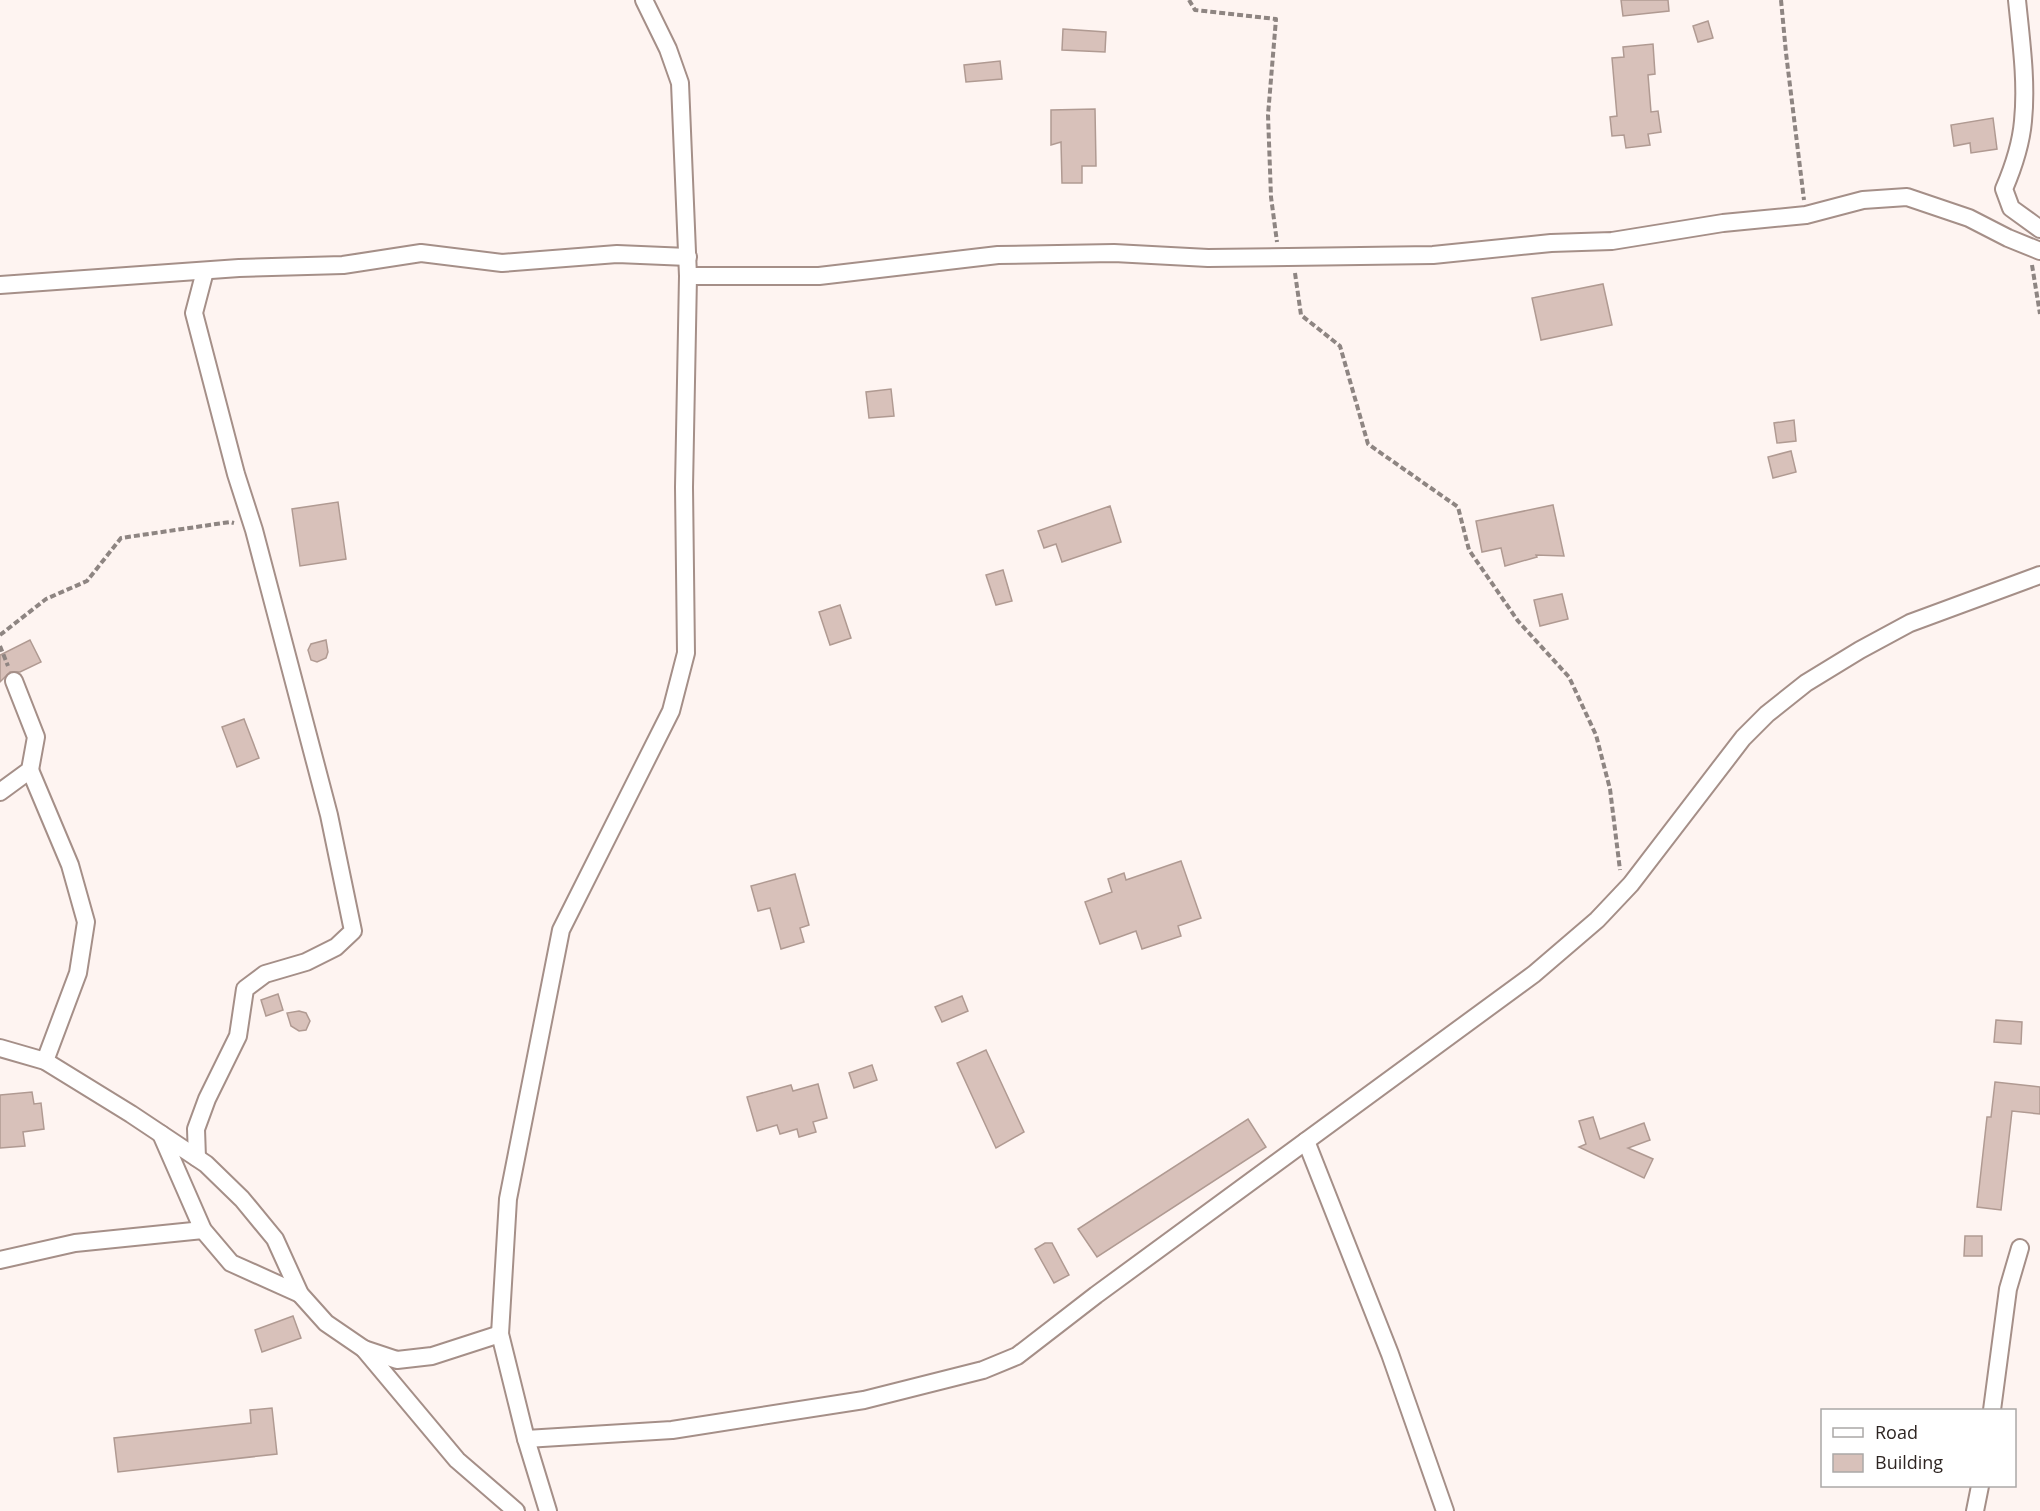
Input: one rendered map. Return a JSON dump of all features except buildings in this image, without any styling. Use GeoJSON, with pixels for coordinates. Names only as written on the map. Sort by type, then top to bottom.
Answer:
{"type":"FeatureCollection","features":[{"type":"Feature","properties":{"kind":"street"},"geometry":{"type":"LineString","coordinates":[[548,1511],[526,1439],[500,1334],[508,1198],[561,930],[671,711],[686,653],[684,487],[688,257],[680,83],[668,49],[644,0]]}},
{"type":"Feature","properties":{"kind":"street"},"geometry":{"type":"LineString","coordinates":[[2017,0],[2023,66],[2023,122],[2013,166],[2004,189],[2011,208],[2040,229]]}},
{"type":"Feature","properties":{"kind":"street"},"geometry":{"type":"LineString","coordinates":[[688,276],[819,276],[998,255],[1114,254],[1208,258],[1433,255],[1551,243],[1612,241],[1723,223],[1806,215],[1863,200],[1907,197],[1969,218],[2008,238],[2035,248]]}},
{"type":"Feature","properties":{"kind":"street"},"geometry":{"type":"LineString","coordinates":[[0,285],[205,271],[343,265],[422,253],[502,263],[617,254],[688,257]]}},
{"type":"Feature","properties":{"kind":"street"},"geometry":{"type":"LineString","coordinates":[[197,1158],[196,1129],[207,1099],[238,1036],[245,989],[265,974],[306,962],[336,947],[353,931],[328,815],[254,530],[236,474],[194,313],[205,271]]}},
{"type":"Feature","properties":{"kind":"street"},"geometry":{"type":"LineString","coordinates":[[526,1439],[672,1430],[864,1400],[983,1370],[1017,1356],[1096,1295],[1534,974],[1597,920],[1623,892],[1743,738],[1767,714],[1806,683],[1910,623],[2040,575]]}},
{"type":"Feature","properties":{"kind":"street"},"geometry":{"type":"LineString","coordinates":[[14,681],[36,737],[30,770],[70,865],[86,922],[78,973],[45,1061]]}},
{"type":"Feature","properties":{"kind":"street"},"geometry":{"type":"LineString","coordinates":[[0,792],[30,770]]}},
{"type":"Feature","properties":{"kind":"street"},"geometry":{"type":"LineString","coordinates":[[0,1048],[45,1061],[197,1158],[242,1199],[275,1239],[300,1294],[326,1323],[364,1349],[457,1460],[516,1511]]}},
{"type":"Feature","properties":{"kind":"street"},"geometry":{"type":"LineString","coordinates":[[161,1134],[203,1230],[231,1263],[300,1294]]}},
{"type":"Feature","properties":{"kind":"street"},"geometry":{"type":"LineString","coordinates":[[1306,1141],[1389,1354],[1445,1511]]}},
{"type":"Feature","properties":{"kind":"street"},"geometry":{"type":"LineString","coordinates":[[0,1260],[75,1244],[203,1230]]}},
{"type":"Feature","properties":{"kind":"street"},"geometry":{"type":"LineString","coordinates":[[1992,1409],[2008,1289],[2020,1248]]}},
{"type":"Feature","properties":{"kind":"street"},"geometry":{"type":"LineString","coordinates":[[364,1349],[397,1360],[432,1356],[500,1334]]}},
{"type":"Feature","properties":{"kind":"street"},"geometry":{"type":"LineString","coordinates":[[1975,1511],[1980,1487]]}},
{"type":"Feature","properties":{"kind":"path"},"geometry":{"type":"LineString","coordinates":[[1189,0],[1195,10],[1276,19],[1268,115],[1271,197],[1301,315],[1340,346],[1368,444],[1458,507],[1468,550],[1518,621],[1569,677],[1596,735],[1607,778],[1623,892]]}},
{"type":"Feature","properties":{"kind":"path"},"geometry":{"type":"LineString","coordinates":[[1781,0],[1806,215]]}},
{"type":"Feature","properties":{"kind":"path"},"geometry":{"type":"LineString","coordinates":[[2035,248],[2040,314]]}},
{"type":"Feature","properties":{"kind":"path"},"geometry":{"type":"LineString","coordinates":[[0,635],[46,599],[87,581],[121,538],[230,522],[254,530]]}}]}
